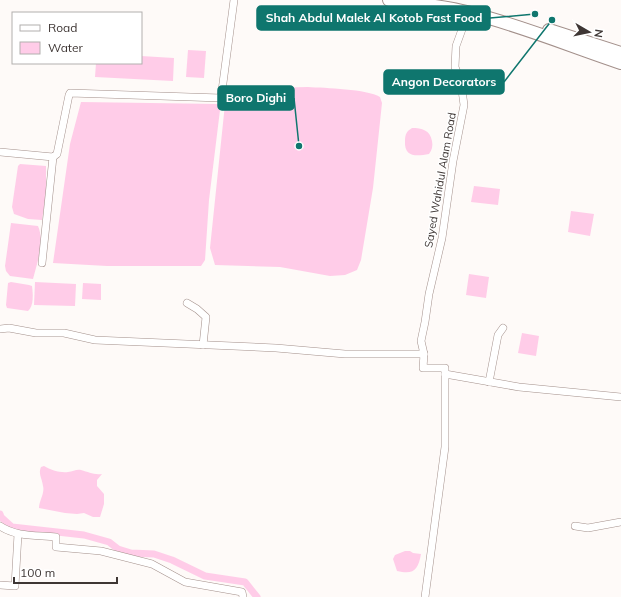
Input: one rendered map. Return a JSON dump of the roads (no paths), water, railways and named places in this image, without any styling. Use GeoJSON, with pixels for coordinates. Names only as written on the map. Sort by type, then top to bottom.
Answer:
{"type":"FeatureCollection","features":[{"type":"Feature","properties":{"kind":"highway"},"geometry":{"type":"LineString","coordinates":[[389,0],[468,12],[621,63]]}},
{"type":"Feature","properties":{"kind":"highway"},"geometry":{"type":"LineString","coordinates":[[440,0],[489,11],[621,53]]}},
{"type":"Feature","properties":{"kind":"street"},"geometry":{"type":"LineString","coordinates":[[42,263],[53,157],[57,154],[70,92],[222,98],[234,0]]}},
{"type":"Feature","properties":{"kind":"street","name":"Sayed Wahidul Alam Road"},"geometry":{"type":"LineString","coordinates":[[445,374],[445,368],[423,368],[424,354],[421,341],[429,294],[442,238],[448,189],[464,105],[461,84],[455,67],[456,46],[468,12]]}},
{"type":"Feature","properties":{"kind":"street"},"geometry":{"type":"LineString","coordinates":[[0,152],[53,157]]}},
{"type":"Feature","properties":{"kind":"street"},"geometry":{"type":"LineString","coordinates":[[187,303],[206,317],[203,345]]}},
{"type":"Feature","properties":{"kind":"street"},"geometry":{"type":"LineString","coordinates":[[0,329],[8,328],[36,333],[64,334],[95,340],[276,348],[345,354],[424,354]]}},
{"type":"Feature","properties":{"kind":"street"},"geometry":{"type":"LineString","coordinates":[[489,382],[498,335],[503,328]]}},
{"type":"Feature","properties":{"kind":"street"},"geometry":{"type":"LineString","coordinates":[[425,597],[444,447],[445,374],[519,387],[621,397]]}},
{"type":"Feature","properties":{"kind":"street"},"geometry":{"type":"LineString","coordinates":[[575,526],[588,528],[621,522]]}},
{"type":"Feature","properties":{"kind":"street"},"geometry":{"type":"LineString","coordinates":[[0,526],[18,534],[56,537],[56,547],[101,551],[152,564],[184,582],[242,592],[243,597]]}},
{"type":"Feature","properties":{"kind":"street"},"geometry":{"type":"LineString","coordinates":[[0,585],[15,586],[18,534]]}},
{"type":"Feature","properties":{"kind":"water"},"geometry":{"type":"Polygon","coordinates":[[[188,50],[206,51],[204,78],[186,77],[188,50]]]}},
{"type":"Feature","properties":{"kind":"water"},"geometry":{"type":"Polygon","coordinates":[[[142,56],[174,58],[173,81],[95,77],[96,64],[142,64],[142,56]]]}},
{"type":"Feature","properties":{"kind":"water"},"geometry":{"type":"Polygon","coordinates":[[[308,87],[346,89],[366,92],[380,97],[382,103],[373,188],[361,260],[357,270],[345,275],[330,276],[280,267],[215,265],[210,248],[225,104],[228,89],[308,87]]]}},
{"type":"Feature","properties":{"kind":"water"},"geometry":{"type":"Polygon","coordinates":[[[81,102],[219,104],[220,110],[209,200],[205,260],[201,266],[107,266],[53,263],[70,144],[81,102]]]}},
{"type":"Feature","properties":{"kind":"water"},"geometry":{"type":"Polygon","coordinates":[[[412,128],[425,130],[431,137],[432,149],[429,154],[412,155],[405,147],[405,136],[412,128]]]}},
{"type":"Feature","properties":{"kind":"water"},"geometry":{"type":"Polygon","coordinates":[[[20,164],[46,166],[46,194],[42,220],[28,219],[14,214],[12,207],[18,166],[20,164]]]}},
{"type":"Feature","properties":{"kind":"water"},"geometry":{"type":"Polygon","coordinates":[[[474,186],[500,189],[498,205],[471,202],[474,186]]]}},
{"type":"Feature","properties":{"kind":"water"},"geometry":{"type":"Polygon","coordinates":[[[571,211],[594,214],[590,236],[568,232],[571,211]]]}},
{"type":"Feature","properties":{"kind":"water"},"geometry":{"type":"Polygon","coordinates":[[[11,223],[38,226],[41,246],[33,279],[10,276],[6,271],[5,266],[11,223]]]}},
{"type":"Feature","properties":{"kind":"water"},"geometry":{"type":"Polygon","coordinates":[[[469,274],[489,277],[486,298],[466,295],[469,274]]]}},
{"type":"Feature","properties":{"kind":"water"},"geometry":{"type":"Polygon","coordinates":[[[11,282],[32,286],[32,303],[28,311],[7,308],[8,283],[11,282]]]}},
{"type":"Feature","properties":{"kind":"water"},"geometry":{"type":"Polygon","coordinates":[[[35,282],[76,284],[75,306],[34,305],[35,282]]]}},
{"type":"Feature","properties":{"kind":"water"},"geometry":{"type":"Polygon","coordinates":[[[83,283],[101,284],[101,300],[82,299],[83,283]]]}},
{"type":"Feature","properties":{"kind":"water"},"geometry":{"type":"Polygon","coordinates":[[[522,333],[539,336],[536,356],[518,353],[522,333]]]}},
{"type":"Feature","properties":{"kind":"water"},"geometry":{"type":"Polygon","coordinates":[[[44,466],[62,472],[79,470],[94,474],[102,474],[97,480],[97,486],[104,494],[104,504],[100,517],[93,517],[84,513],[65,513],[39,508],[43,494],[43,483],[40,472],[41,467],[44,466]]]}},
{"type":"Feature","properties":{"kind":"water"},"geometry":{"type":"Polygon","coordinates":[[[405,551],[421,554],[417,567],[411,572],[397,571],[393,559],[395,555],[405,551]]]}},
{"type":"Feature","properties":{"kind":"waterway"},"geometry":{"type":"LineString","coordinates":[[0,514],[1,517],[12,527],[84,535],[109,542],[118,549],[131,553],[154,554],[172,560],[205,576],[245,582],[257,597]]}},
{"type":"Feature","properties":{"kind":"place","name":"Shah Abdul Malek Al Kotob Fast Food"},"geometry":{"type":"Point","coordinates":[535,14]}},
{"type":"Feature","properties":{"kind":"place","name":"Angon Decorators"},"geometry":{"type":"Point","coordinates":[552,20]}},
{"type":"Feature","properties":{"kind":"place","name":"Boro Dighi"},"geometry":{"type":"Point","coordinates":[299,146]}}]}
